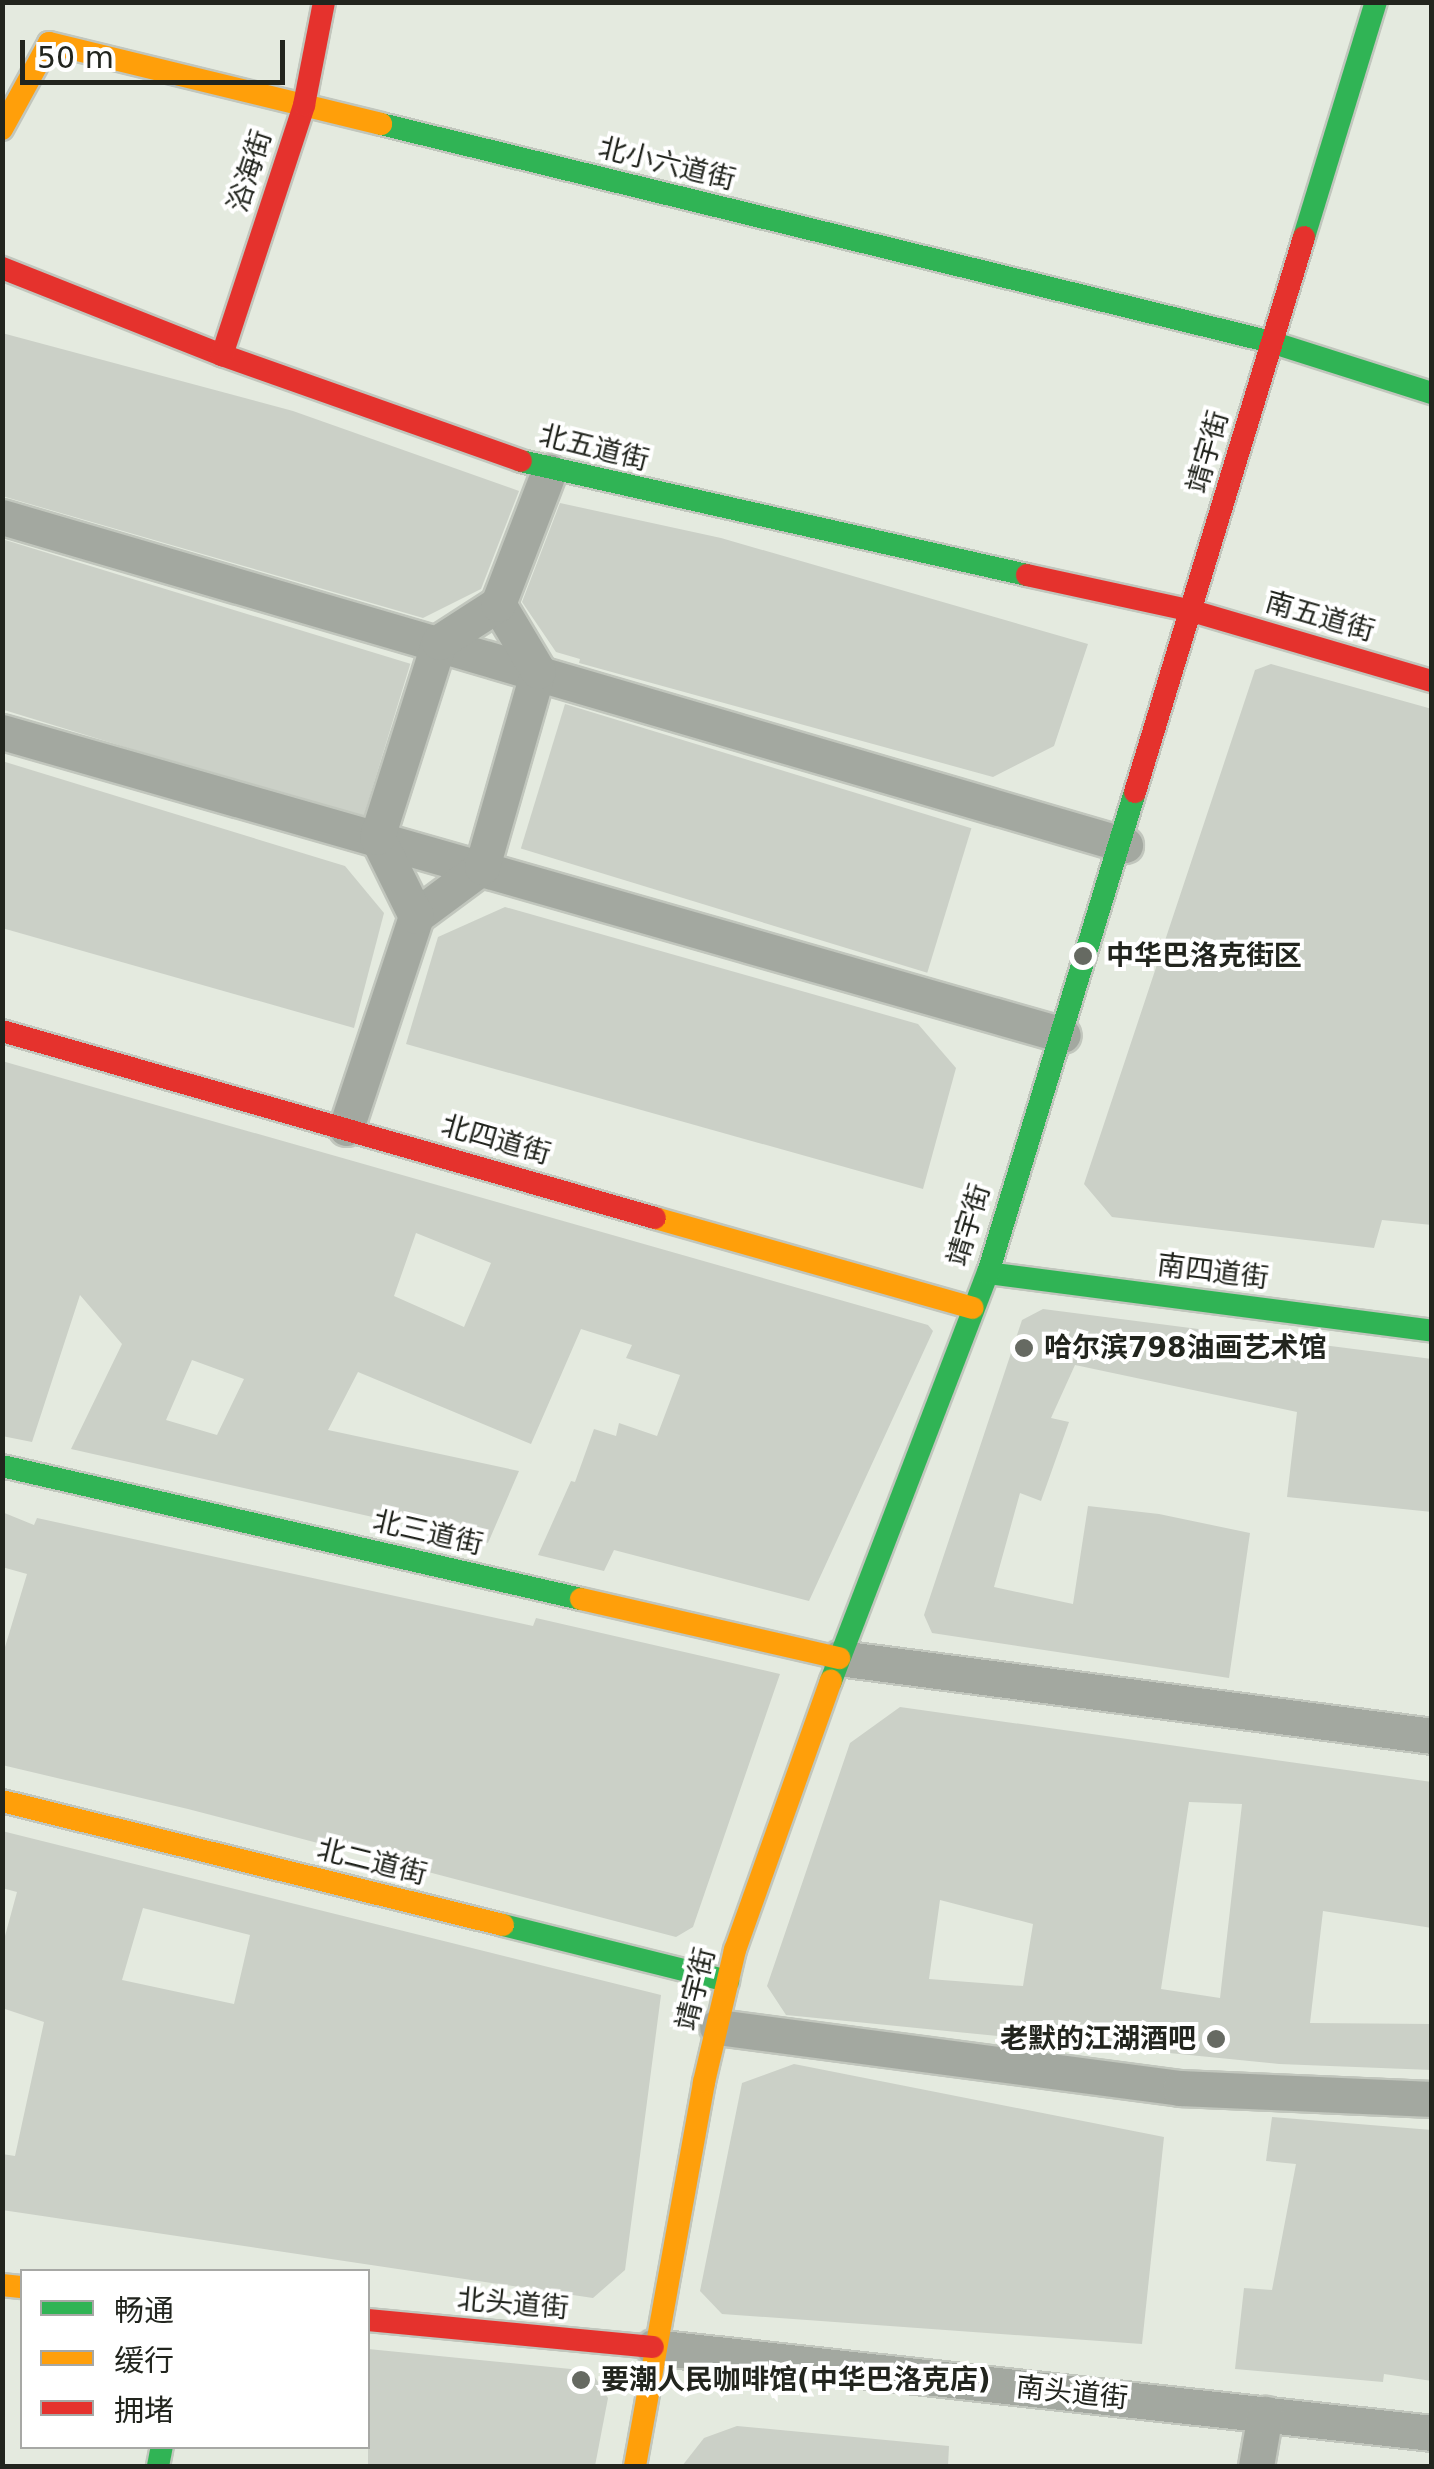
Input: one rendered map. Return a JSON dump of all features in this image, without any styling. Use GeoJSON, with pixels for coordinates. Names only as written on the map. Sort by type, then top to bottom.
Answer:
{"type":"FeatureCollection","features":[{"type":"Feature","properties":{"kind":"street","name":"浴海街"},"geometry":{"type":"LineString","coordinates":[[222,355],[304,105],[324,2]]}},
{"type":"Feature","properties":{"kind":"street","name":"靖宇街"},"geometry":{"type":"LineString","coordinates":[[635,2466],[654,2348],[728,1981],[839,1658],[988,1273],[1376,2]]}},
{"type":"Feature","properties":{"kind":"street","name":"北小六道街"},"geometry":{"type":"LineString","coordinates":[[2,129],[49,43],[1272,342],[1432,394]]}},
{"type":"Feature","properties":{"kind":"street","name":"北五道街"},"geometry":{"type":"LineString","coordinates":[[2,268],[222,355],[549,471],[1192,612]]}},
{"type":"Feature","properties":{"kind":"street"},"geometry":{"type":"LineString","coordinates":[[416,916],[377,837],[439,642],[498,604],[549,471]]}},
{"type":"Feature","properties":{"kind":"street"},"geometry":{"type":"LineString","coordinates":[[2,518],[439,642],[1121,844]]}},
{"type":"Feature","properties":{"kind":"street"},"geometry":{"type":"LineString","coordinates":[[346,1128],[416,916],[482,867],[538,671],[498,604]]}},
{"type":"Feature","properties":{"kind":"street","name":"南五道街"},"geometry":{"type":"LineString","coordinates":[[1192,612],[1432,681]]}},
{"type":"Feature","properties":{"kind":"street"},"geometry":{"type":"LineString","coordinates":[[2,732],[1061,1034]]}},
{"type":"Feature","properties":{"kind":"street","name":"北四道街"},"geometry":{"type":"LineString","coordinates":[[2,1031],[972,1308]]}},
{"type":"Feature","properties":{"kind":"street","name":"南四道街"},"geometry":{"type":"LineString","coordinates":[[988,1273],[1432,1330]]}},
{"type":"Feature","properties":{"kind":"street","name":"北三道街"},"geometry":{"type":"LineString","coordinates":[[2,1466],[839,1658]]}},
{"type":"Feature","properties":{"kind":"street"},"geometry":{"type":"LineString","coordinates":[[839,1658],[1432,1736]]}},
{"type":"Feature","properties":{"kind":"street","name":"北二道街"},"geometry":{"type":"LineString","coordinates":[[2,1801],[728,1981]]}},
{"type":"Feature","properties":{"kind":"street"},"geometry":{"type":"LineString","coordinates":[[717,2028],[1180,2088],[1432,2099]]}},
{"type":"Feature","properties":{"kind":"street","name":"北头道街"},"geometry":{"type":"LineString","coordinates":[[370,2320],[654,2348]]}},
{"type":"Feature","properties":{"kind":"street","name":"南头道街"},"geometry":{"type":"LineString","coordinates":[[654,2348],[1432,2433]]}},
{"type":"Feature","properties":{"kind":"street"},"geometry":{"type":"LineString","coordinates":[[1256,2466],[1266,2414]]}},
{"type":"Feature","properties":{"kind":"building"},"geometry":{"type":"Polygon","coordinates":[[[2,333],[293,411],[519,491],[481,589],[423,618],[2,496],[2,333]]]}},
{"type":"Feature","properties":{"kind":"building"},"geometry":{"type":"Polygon","coordinates":[[[560,503],[721,538],[1088,644],[1054,746],[993,777],[579,663],[580,659],[556,652],[522,602],[560,503]]]}},
{"type":"Feature","properties":{"kind":"building"},"geometry":{"type":"Polygon","coordinates":[[[2,539],[410,664],[363,820],[2,709],[2,539]]]}},
{"type":"Feature","properties":{"kind":"building"},"geometry":{"type":"Polygon","coordinates":[[[1271,664],[1432,709],[1432,1225],[1382,1220],[1374,1248],[1112,1217],[1084,1184],[1255,670],[1271,664]]]}},
{"type":"Feature","properties":{"kind":"building"},"geometry":{"type":"Polygon","coordinates":[[[565,704],[971,828],[927,973],[521,848],[565,704]]]}},
{"type":"Feature","properties":{"kind":"building"},"geometry":{"type":"Polygon","coordinates":[[[2,761],[345,866],[384,913],[354,1028],[2,928],[2,761]]]}},
{"type":"Feature","properties":{"kind":"building"},"geometry":{"type":"Polygon","coordinates":[[[505,907],[918,1024],[956,1068],[923,1189],[406,1044],[438,937],[505,907]]]}},
{"type":"Feature","properties":{"kind":"building"},"geometry":{"type":"Polygon","coordinates":[[[2,1061],[928,1325],[933,1331],[809,1601],[614,1550],[604,1571],[538,1555],[571,1481],[575,1482],[594,1429],[616,1436],[619,1423],[657,1436],[680,1375],[626,1358],[632,1345],[581,1329],[531,1444],[358,1372],[328,1430],[519,1471],[488,1543],[71,1449],[122,1344],[80,1295],[32,1442],[2,1436],[2,1061]],[[416,1233],[394,1296],[464,1327],[491,1263],[416,1233]],[[192,1360],[166,1420],[217,1435],[244,1379],[192,1360]]]}},
{"type":"Feature","properties":{"kind":"building"},"geometry":{"type":"Polygon","coordinates":[[[1043,1309],[1432,1359],[1432,1512],[1287,1497],[1297,1412],[1075,1365],[1051,1418],[1069,1422],[1041,1501],[1020,1493],[994,1587],[1073,1604],[1088,1506],[1159,1514],[1250,1533],[1229,1678],[932,1633],[924,1615],[1022,1320],[1043,1309]]]}},
{"type":"Feature","properties":{"kind":"building"},"geometry":{"type":"Polygon","coordinates":[[[2,1512],[34,1525],[37,1518],[533,1626],[536,1618],[780,1674],[693,1927],[676,1937],[188,1809],[2,1765],[2,1657],[27,1574],[2,1567],[2,1512]]]}},
{"type":"Feature","properties":{"kind":"building"},"geometry":{"type":"Polygon","coordinates":[[[900,1707],[1432,1782],[1432,1928],[1323,1911],[1310,2023],[1432,2024],[1432,2070],[1279,2064],[786,2015],[767,1986],[850,1743],[900,1707]],[[1189,1802],[1161,1989],[1220,1998],[1242,1804],[1189,1802]],[[940,1900],[929,1979],[1023,1986],[1033,1924],[940,1900]]]}},
{"type":"Feature","properties":{"kind":"building"},"geometry":{"type":"Polygon","coordinates":[[[2,1831],[661,1995],[625,2270],[593,2298],[2,2210],[2,2154],[15,2156],[44,2022],[2,2008],[2,1947],[17,1892],[2,1888],[2,1831]],[[143,1908],[122,1980],[234,2004],[250,1935],[143,1908]]]}},
{"type":"Feature","properties":{"kind":"building"},"geometry":{"type":"Polygon","coordinates":[[[794,2064],[1164,2137],[1142,2344],[722,2314],[700,2291],[742,2083],[794,2064]]]}},
{"type":"Feature","properties":{"kind":"building"},"geometry":{"type":"Polygon","coordinates":[[[1272,2117],[1432,2130],[1432,2381],[1384,2374],[1383,2382],[1235,2369],[1244,2288],[1272,2290],[1296,2164],[1266,2161],[1272,2117]]]}},
{"type":"Feature","properties":{"kind":"building"},"geometry":{"type":"Polygon","coordinates":[[[370,2349],[591,2371],[608,2398],[595,2466],[368,2466],[370,2349]]]}},
{"type":"Feature","properties":{"kind":"building"},"geometry":{"type":"Polygon","coordinates":[[[737,2426],[949,2446],[948,2466],[682,2466],[704,2438],[737,2426]]]}},
{"type":"Feature","properties":{"kind":"traffic: fast"},"geometry":{"type":"LineString","coordinates":[[1304,237],[1376,2]]}},
{"type":"Feature","properties":{"kind":"traffic: fast"},"geometry":{"type":"LineString","coordinates":[[381,124],[1271,342],[1432,393]]}},
{"type":"Feature","properties":{"kind":"traffic: fast"},"geometry":{"type":"LineString","coordinates":[[521,461],[1027,575]]}},
{"type":"Feature","properties":{"kind":"traffic: fast"},"geometry":{"type":"LineString","coordinates":[[831,1681],[988,1273],[1135,792]]}},
{"type":"Feature","properties":{"kind":"traffic: fast"},"geometry":{"type":"LineString","coordinates":[[988,1273],[1432,1331]]}},
{"type":"Feature","properties":{"kind":"traffic: fast"},"geometry":{"type":"LineString","coordinates":[[2,1466],[581,1599]]}},
{"type":"Feature","properties":{"kind":"traffic: fast"},"geometry":{"type":"LineString","coordinates":[[503,1925],[728,1981]]}},
{"type":"Feature","properties":{"kind":"traffic: fast"},"geometry":{"type":"LineString","coordinates":[[158,2466],[161,2449]]}},
{"type":"Feature","properties":{"kind":"traffic: slow"},"geometry":{"type":"LineString","coordinates":[[2,129],[49,43],[381,124]]}},
{"type":"Feature","properties":{"kind":"traffic: slow"},"geometry":{"type":"LineString","coordinates":[[655,1218],[972,1308]]}},
{"type":"Feature","properties":{"kind":"traffic: slow"},"geometry":{"type":"LineString","coordinates":[[581,1599],[839,1658]]}},
{"type":"Feature","properties":{"kind":"traffic: slow"},"geometry":{"type":"LineString","coordinates":[[635,2466],[704,2082],[735,1950],[831,1681]]}},
{"type":"Feature","properties":{"kind":"traffic: slow"},"geometry":{"type":"LineString","coordinates":[[2,1801],[503,1925]]}},
{"type":"Feature","properties":{"kind":"traffic: slow"},"geometry":{"type":"LineString","coordinates":[[2,2285],[20,2287]]}},
{"type":"Feature","properties":{"kind":"traffic: jam"},"geometry":{"type":"LineString","coordinates":[[222,355],[304,105],[324,2]]}},
{"type":"Feature","properties":{"kind":"traffic: jam"},"geometry":{"type":"LineString","coordinates":[[1135,792],[1304,237]]}},
{"type":"Feature","properties":{"kind":"traffic: jam"},"geometry":{"type":"LineString","coordinates":[[2,268],[222,355],[521,461]]}},
{"type":"Feature","properties":{"kind":"traffic: jam"},"geometry":{"type":"LineString","coordinates":[[1027,575],[1192,611],[1432,681]]}},
{"type":"Feature","properties":{"kind":"traffic: jam"},"geometry":{"type":"LineString","coordinates":[[2,1031],[655,1218]]}},
{"type":"Feature","properties":{"kind":"traffic: jam"},"geometry":{"type":"LineString","coordinates":[[370,2320],[653,2347]]}},
{"type":"Feature","properties":{"kind":"place","name":"中华巴洛克街区"},"geometry":{"type":"Point","coordinates":[1083,956]}},
{"type":"Feature","properties":{"kind":"place","name":"哈尔滨798油画艺术馆"},"geometry":{"type":"Point","coordinates":[1024,1348]}},
{"type":"Feature","properties":{"kind":"place","name":"老默的江湖酒吧"},"geometry":{"type":"Point","coordinates":[1216,2039]}},
{"type":"Feature","properties":{"kind":"place","name":"要潮人民咖啡馆(中华巴洛克店)"},"geometry":{"type":"Point","coordinates":[581,2380]}}]}
